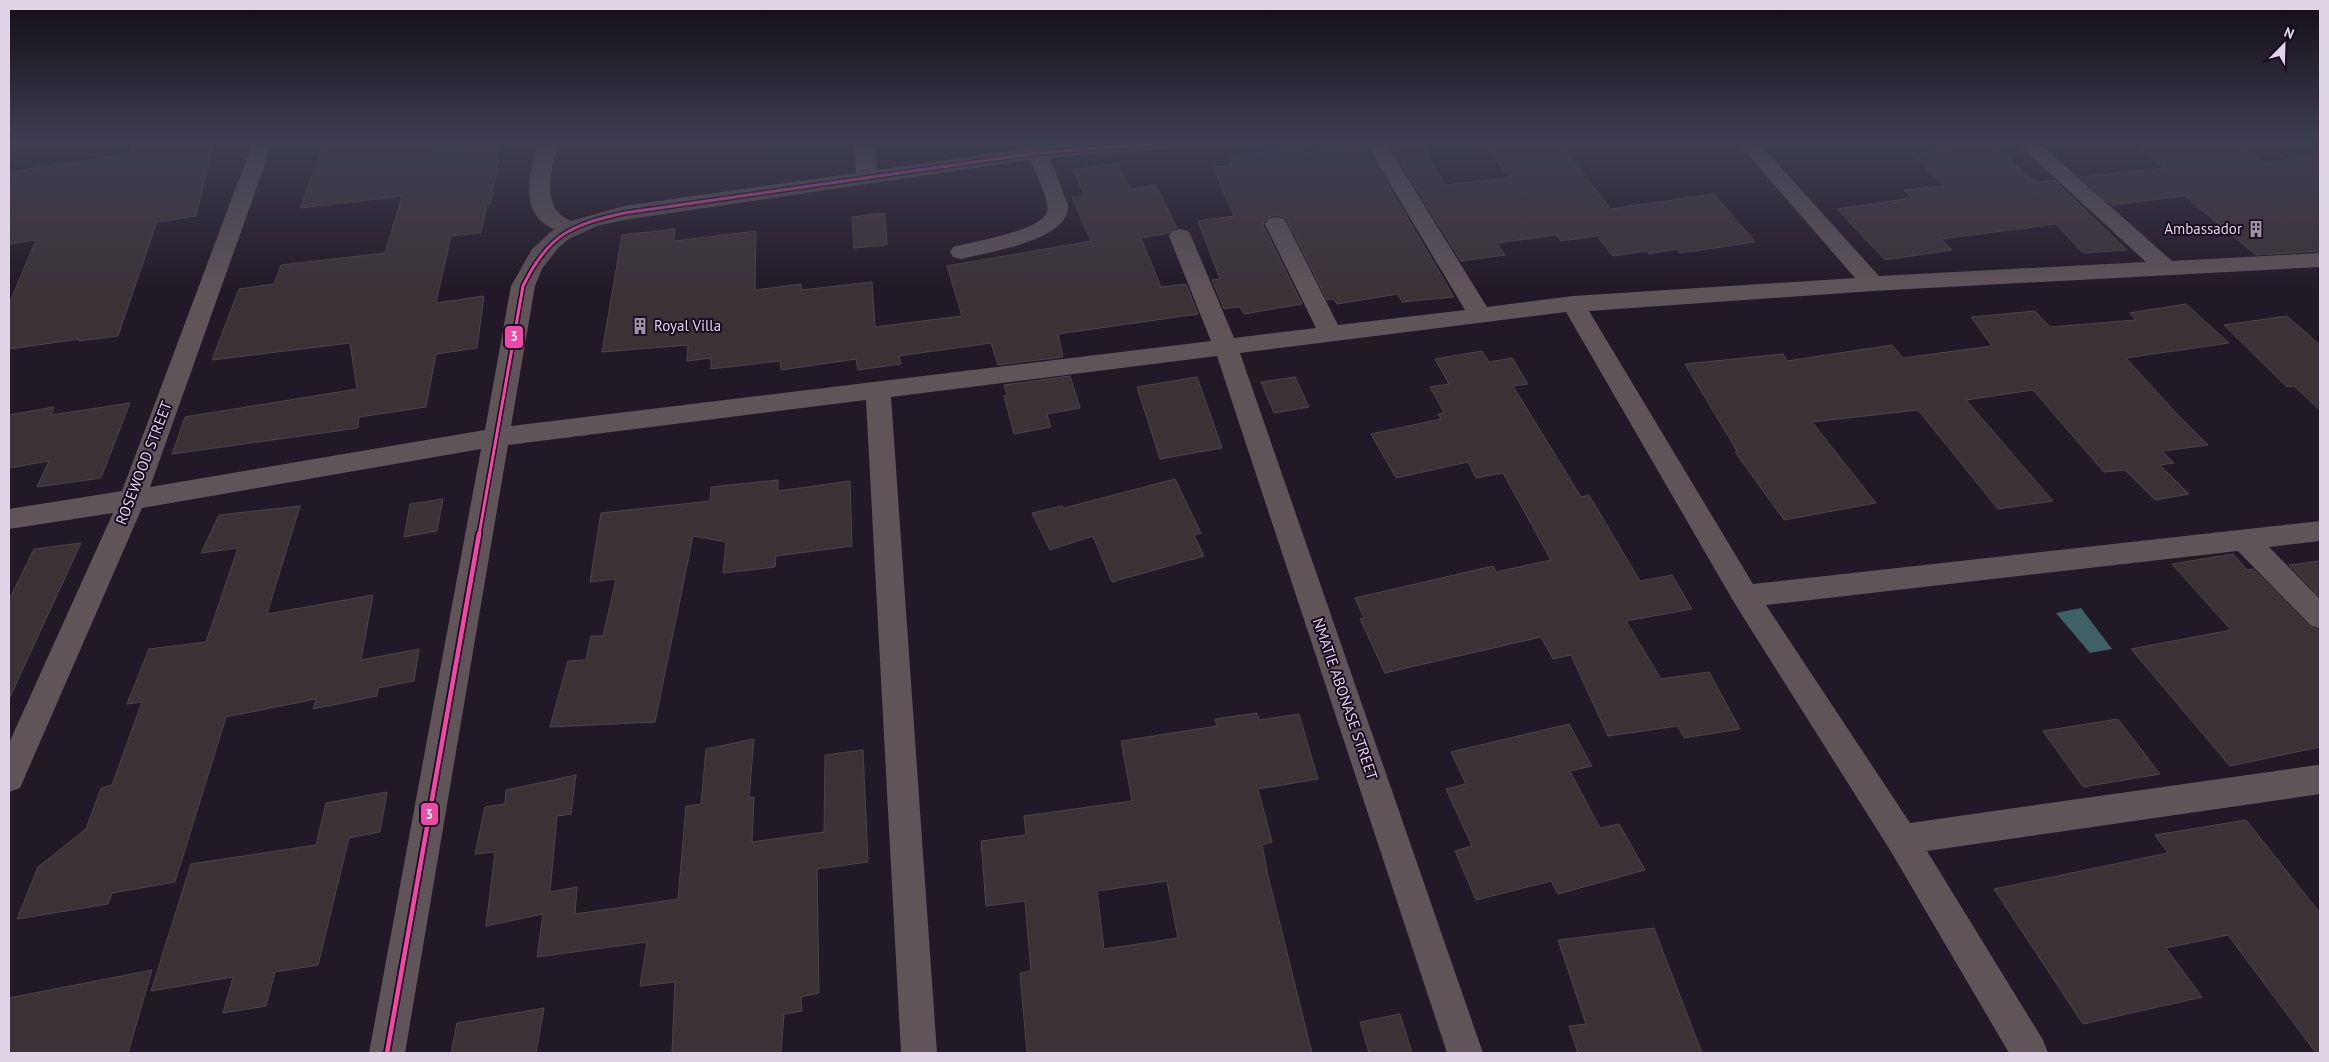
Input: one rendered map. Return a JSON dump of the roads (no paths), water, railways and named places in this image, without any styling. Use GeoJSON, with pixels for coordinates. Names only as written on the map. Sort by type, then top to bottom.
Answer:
{"type":"FeatureCollection","features":[{"type":"Feature","properties":{"kind":"street","name":"ROSEWOOD STREET"},"geometry":{"type":"LineString","coordinates":[[9,778],[132,500],[245,192]]}},
{"type":"Feature","properties":{"kind":"street"},"geometry":{"type":"LineString","coordinates":[[540,192],[540,204],[554,220],[572,228]]}},
{"type":"Feature","properties":{"kind":"street"},"geometry":{"type":"LineString","coordinates":[[387,1053],[523,286],[531,265],[549,243],[572,228],[596,219],[624,213],[778,192]]}},
{"type":"Feature","properties":{"kind":"street"},"geometry":{"type":"LineString","coordinates":[[961,252],[1032,234],[1054,220],[1058,212],[1053,192]]}},
{"type":"Feature","properties":{"kind":"street"},"geometry":{"type":"LineString","coordinates":[[1405,192],[1480,315]]}},
{"type":"Feature","properties":{"kind":"street"},"geometry":{"type":"LineString","coordinates":[[1791,192],[1873,284]]}},
{"type":"Feature","properties":{"kind":"street"},"geometry":{"type":"LineString","coordinates":[[2081,192],[2166,268]]}},
{"type":"Feature","properties":{"kind":"street"},"geometry":{"type":"LineString","coordinates":[[1276,224],[1316,301],[1330,333]]}},
{"type":"Feature","properties":{"kind":"street","name":"NMATIE ABONASE STREET"},"geometry":{"type":"LineString","coordinates":[[1180,236],[1225,345],[1465,1053]]}},
{"type":"Feature","properties":{"kind":"street"},"geometry":{"type":"LineString","coordinates":[[9,519],[132,500],[497,437],[1225,345],[1573,304],[1873,284],[2320,260]]}},
{"type":"Feature","properties":{"kind":"street"},"geometry":{"type":"LineString","coordinates":[[1573,304],[1745,596],[1902,839],[2030,1053]]}},
{"type":"Feature","properties":{"kind":"street"},"geometry":{"type":"LineString","coordinates":[[878,390],[919,1053]]}},
{"type":"Feature","properties":{"kind":"street"},"geometry":{"type":"LineString","coordinates":[[1745,596],[2320,531]]}},
{"type":"Feature","properties":{"kind":"street"},"geometry":{"type":"LineString","coordinates":[[2244,540],[2320,617]]}},
{"type":"Feature","properties":{"kind":"street"},"geometry":{"type":"LineString","coordinates":[[1902,839],[2320,780]]}},
{"type":"Feature","properties":{"kind":"place","name":"Ambassador"},"geometry":{"type":"Point","coordinates":[2256,229]}},
{"type":"Feature","properties":{"kind":"place","name":"Royal Villa"},"geometry":{"type":"Point","coordinates":[640,326]}}]}
